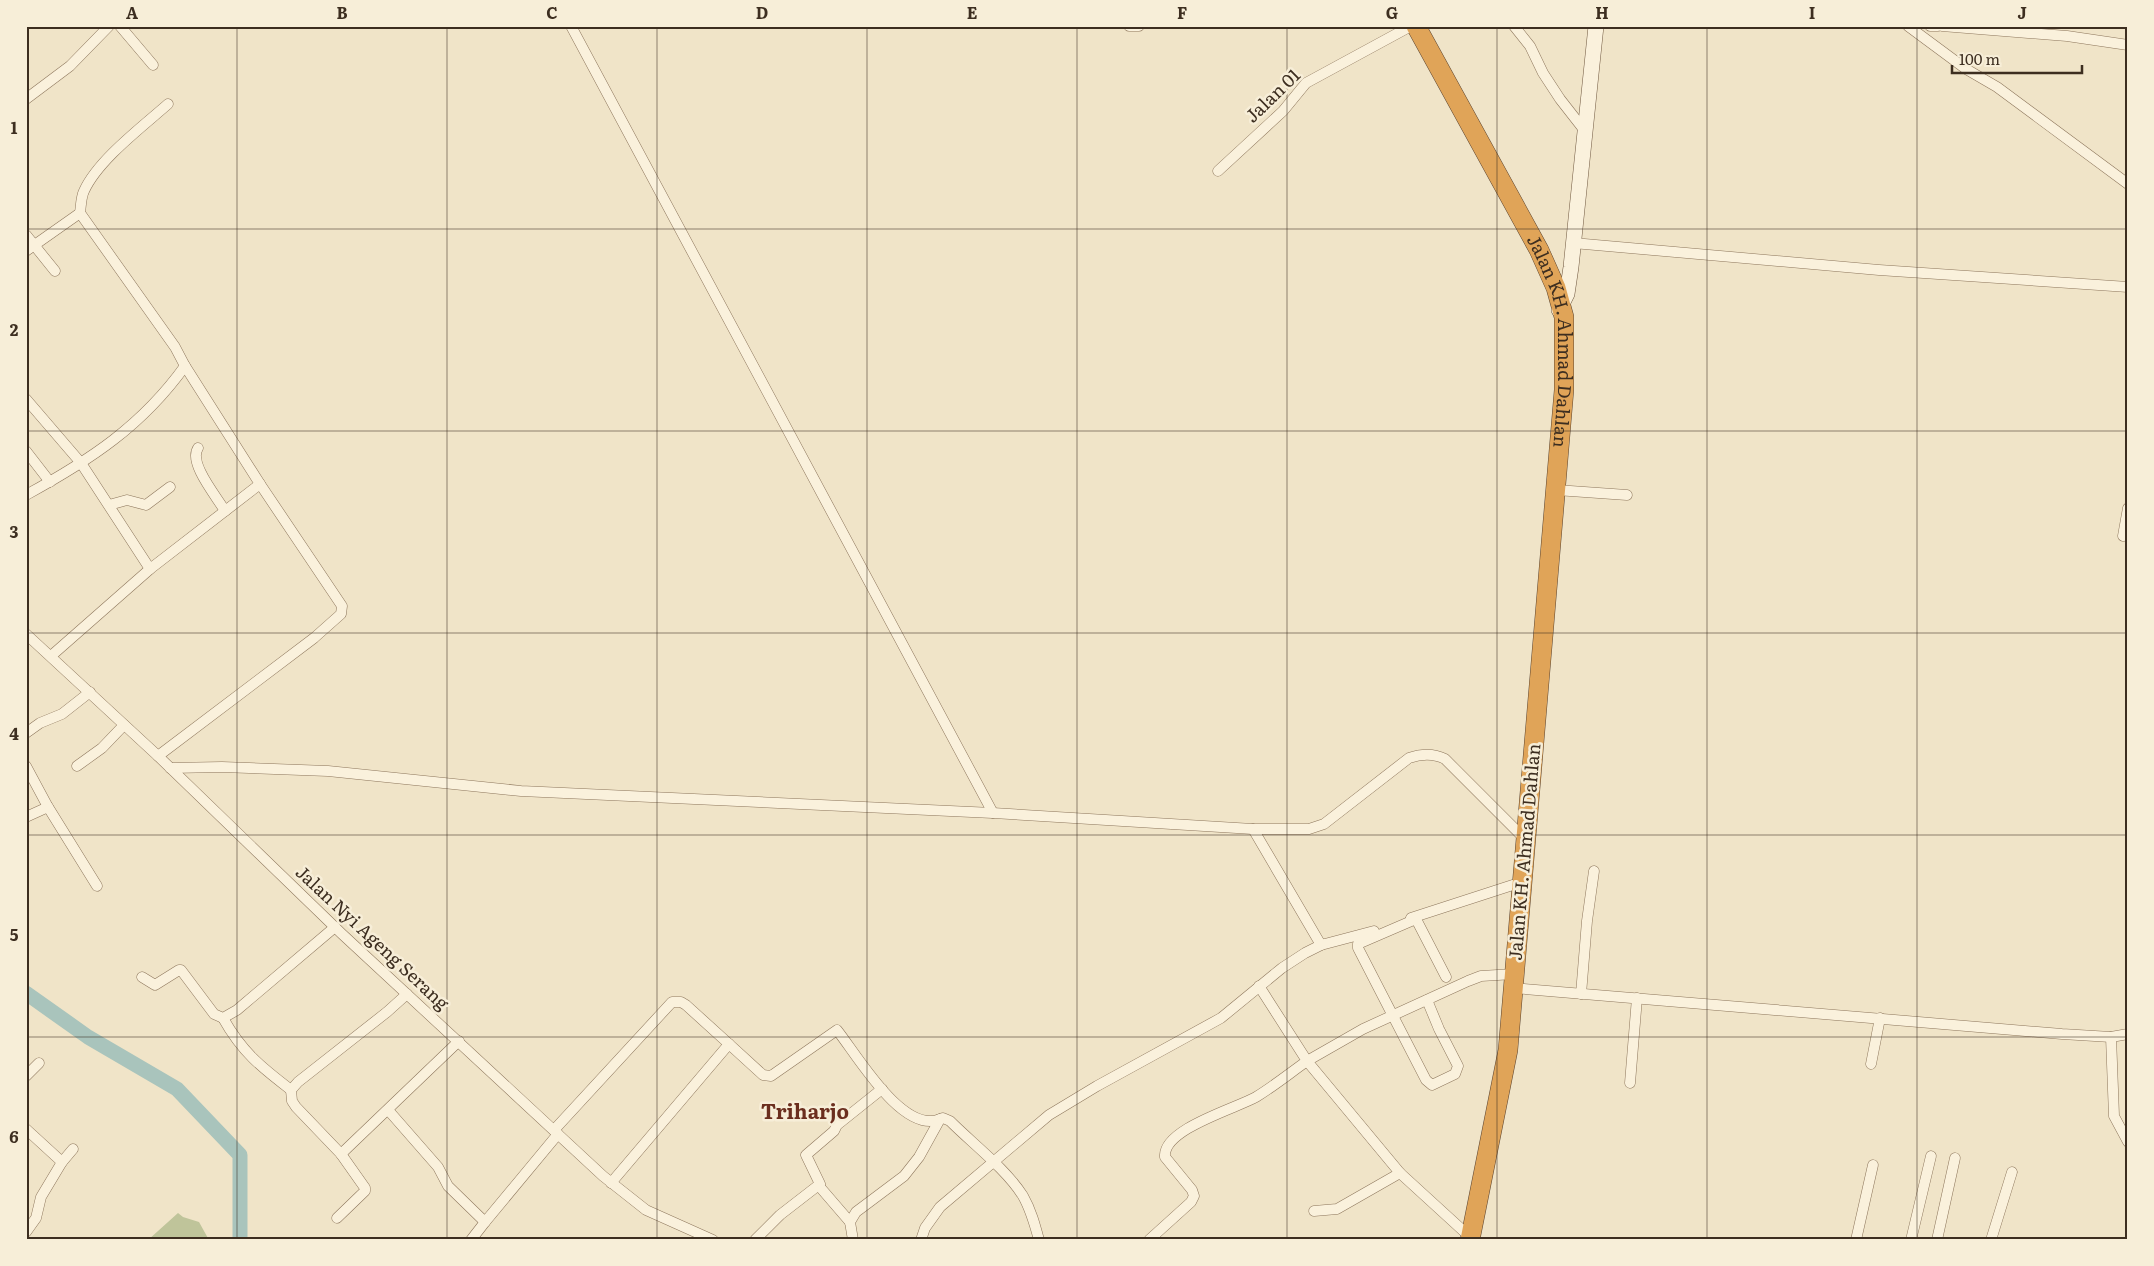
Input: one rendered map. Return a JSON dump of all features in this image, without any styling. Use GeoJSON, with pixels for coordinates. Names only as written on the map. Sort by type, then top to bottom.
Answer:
{"type":"FeatureCollection","features":[{"type":"Feature","properties":{"kind":"highway","name":"Jalan KH. Ahmad Dahlan"},"geometry":{"type":"LineString","coordinates":[[1416,26],[1555,279],[1558,310],[1554,432],[1558,461],[1558,490],[1508,1050],[1470,1238]]}},
{"type":"Feature","properties":{"kind":"street"},"geometry":{"type":"LineString","coordinates":[[26,99],[70,66],[109,26]]}},
{"type":"Feature","properties":{"kind":"street"},"geometry":{"type":"LineString","coordinates":[[120,26],[153,65]]}},
{"type":"Feature","properties":{"kind":"street"},"geometry":{"type":"LineString","coordinates":[[570,26],[993,814]]}},
{"type":"Feature","properties":{"kind":"street"},"geometry":{"type":"LineString","coordinates":[[1129,26],[1139,26]]}},
{"type":"Feature","properties":{"kind":"street","name":"Jalan 01"},"geometry":{"type":"LineString","coordinates":[[1218,171],[1283,111],[1306,83],[1411,26]]}},
{"type":"Feature","properties":{"kind":"street"},"geometry":{"type":"LineString","coordinates":[[1514,26],[1530,46],[1543,73],[1560,99],[1585,131]]}},
{"type":"Feature","properties":{"kind":"street"},"geometry":{"type":"LineString","coordinates":[[1558,310],[1567,294],[1555,279],[1573,243],[1596,26]]}},
{"type":"Feature","properties":{"kind":"street"},"geometry":{"type":"LineString","coordinates":[[1908,26],[1966,69],[1997,87],[2128,184]]}},
{"type":"Feature","properties":{"kind":"street"},"geometry":{"type":"LineString","coordinates":[[1930,26],[1938,26]]}},
{"type":"Feature","properties":{"kind":"street"},"geometry":{"type":"LineString","coordinates":[[1942,26],[2066,31],[2128,45]]}},
{"type":"Feature","properties":{"kind":"street"},"geometry":{"type":"LineString","coordinates":[[158,756],[314,638],[342,614],[342,606],[260,484],[185,366],[175,347],[80,213],[83,192],[90,180],[114,152],[168,104]]}},
{"type":"Feature","properties":{"kind":"street"},"geometry":{"type":"LineString","coordinates":[[30,248],[80,213]]}},
{"type":"Feature","properties":{"kind":"street"},"geometry":{"type":"LineString","coordinates":[[26,235],[30,248],[55,271]]}},
{"type":"Feature","properties":{"kind":"street"},"geometry":{"type":"LineString","coordinates":[[1573,243],[1879,270],[2128,287]]}},
{"type":"Feature","properties":{"kind":"street"},"geometry":{"type":"LineString","coordinates":[[26,495],[81,464],[131,427],[185,366]]}},
{"type":"Feature","properties":{"kind":"street"},"geometry":{"type":"LineString","coordinates":[[26,399],[81,464],[150,569]]}},
{"type":"Feature","properties":{"kind":"street"},"geometry":{"type":"LineString","coordinates":[[198,448],[195,453],[196,463],[225,510]]}},
{"type":"Feature","properties":{"kind":"street"},"geometry":{"type":"LineString","coordinates":[[26,451],[50,482]]}},
{"type":"Feature","properties":{"kind":"street"},"geometry":{"type":"LineString","coordinates":[[51,656],[150,569],[260,484]]}},
{"type":"Feature","properties":{"kind":"street"},"geometry":{"type":"LineString","coordinates":[[109,505],[126,500],[146,505],[170,487]]}},
{"type":"Feature","properties":{"kind":"street"},"geometry":{"type":"LineString","coordinates":[[1558,490],[1627,495]]}},
{"type":"Feature","properties":{"kind":"street"},"geometry":{"type":"LineString","coordinates":[[2128,508],[2123,536],[2128,535]]}},
{"type":"Feature","properties":{"kind":"street","name":"Jalan Nyi Ageng Serang"},"geometry":{"type":"LineString","coordinates":[[26,634],[158,756],[335,927],[611,1183],[646,1210],[713,1240]]}},
{"type":"Feature","properties":{"kind":"street"},"geometry":{"type":"LineString","coordinates":[[26,733],[40,723],[62,714],[90,692]]}},
{"type":"Feature","properties":{"kind":"street"},"geometry":{"type":"LineString","coordinates":[[77,766],[102,748],[124,725]]}},
{"type":"Feature","properties":{"kind":"street"},"geometry":{"type":"LineString","coordinates":[[170,768],[222,767],[328,771],[521,792],[993,814],[1253,829],[1317,828],[1409,758],[1424,754],[1445,759],[1526,840]]}},
{"type":"Feature","properties":{"kind":"street"},"geometry":{"type":"LineString","coordinates":[[26,766],[48,807],[97,886]]}},
{"type":"Feature","properties":{"kind":"street"},"geometry":{"type":"LineString","coordinates":[[26,817],[48,807]]}},
{"type":"Feature","properties":{"kind":"street"},"geometry":{"type":"LineString","coordinates":[[1253,829],[1321,946]]}},
{"type":"Feature","properties":{"kind":"street"},"geometry":{"type":"LineString","coordinates":[[1581,994],[1594,871]]}},
{"type":"Feature","properties":{"kind":"street"},"geometry":{"type":"LineString","coordinates":[[922,1240],[925,1228],[935,1213],[992,1162],[1049,1115],[1097,1086],[1221,1018],[1259,986],[1305,953],[1321,946],[1522,882]]}},
{"type":"Feature","properties":{"kind":"street"},"geometry":{"type":"LineString","coordinates":[[1427,1000],[1458,1066],[1455,1074],[1435,1084],[1430,1084],[1426,1080],[1358,948],[1360,943],[1416,919],[1446,977]]}},
{"type":"Feature","properties":{"kind":"street"},"geometry":{"type":"LineString","coordinates":[[223,1018],[237,1010],[335,927]]}},
{"type":"Feature","properties":{"kind":"street"},"geometry":{"type":"LineString","coordinates":[[142,977],[155,985],[181,970],[214,1014],[223,1018],[232,1034],[254,1060],[291,1090]]}},
{"type":"Feature","properties":{"kind":"street"},"geometry":{"type":"LineString","coordinates":[[1150,1240],[1191,1202],[1194,1196],[1192,1190],[1165,1157],[1168,1146],[1182,1132],[1194,1124],[1255,1097],[1307,1061],[1363,1029],[1481,976],[1581,994],[2111,1037],[2128,1034]]}},
{"type":"Feature","properties":{"kind":"street"},"geometry":{"type":"LineString","coordinates":[[1259,986],[1307,1061],[1400,1173],[1470,1238]]}},
{"type":"Feature","properties":{"kind":"street"},"geometry":{"type":"LineString","coordinates":[[337,1218],[365,1191],[365,1188],[342,1154],[292,1102],[291,1090],[298,1082],[407,994]]}},
{"type":"Feature","properties":{"kind":"street"},"geometry":{"type":"LineString","coordinates":[[1630,1083],[1637,998]]}},
{"type":"Feature","properties":{"kind":"street"},"geometry":{"type":"LineString","coordinates":[[471,1240],[556,1132],[672,1002],[681,1002],[763,1076],[771,1076],[837,1030],[898,1109],[908,1115],[928,1122],[943,1118],[950,1121],[992,1162],[1022,1196],[1031,1212],[1039,1240]]}},
{"type":"Feature","properties":{"kind":"street"},"geometry":{"type":"LineString","coordinates":[[1871,1064],[1880,1018]]}},
{"type":"Feature","properties":{"kind":"street"},"geometry":{"type":"LineString","coordinates":[[2111,1037],[2114,1116],[2128,1142]]}},
{"type":"Feature","properties":{"kind":"street"},"geometry":{"type":"LineString","coordinates":[[342,1154],[389,1111],[459,1041]]}},
{"type":"Feature","properties":{"kind":"street"},"geometry":{"type":"LineString","coordinates":[[611,1183],[728,1044]]}},
{"type":"Feature","properties":{"kind":"street"},"geometry":{"type":"LineString","coordinates":[[26,1076],[39,1063]]}},
{"type":"Feature","properties":{"kind":"street"},"geometry":{"type":"LineString","coordinates":[[755,1240],[780,1215],[819,1186],[820,1180],[806,1156],[834,1131],[836,1126],[882,1089]]}},
{"type":"Feature","properties":{"kind":"street"},"geometry":{"type":"LineString","coordinates":[[389,1111],[438,1167],[448,1186],[485,1222]]}},
{"type":"Feature","properties":{"kind":"street"},"geometry":{"type":"LineString","coordinates":[[850,1222],[856,1212],[904,1176],[919,1157],[940,1120]]}},
{"type":"Feature","properties":{"kind":"street"},"geometry":{"type":"LineString","coordinates":[[26,1129],[62,1162]]}},
{"type":"Feature","properties":{"kind":"street"},"geometry":{"type":"LineString","coordinates":[[26,1232],[36,1218],[41,1197],[62,1162],[73,1150]]}},
{"type":"Feature","properties":{"kind":"street"},"geometry":{"type":"LineString","coordinates":[[1911,1240],[1931,1156]]}},
{"type":"Feature","properties":{"kind":"street"},"geometry":{"type":"LineString","coordinates":[[1937,1240],[1955,1158]]}},
{"type":"Feature","properties":{"kind":"street"},"geometry":{"type":"LineString","coordinates":[[1856,1240],[1873,1165]]}},
{"type":"Feature","properties":{"kind":"street"},"geometry":{"type":"LineString","coordinates":[[1991,1240],[2012,1172]]}},
{"type":"Feature","properties":{"kind":"street"},"geometry":{"type":"LineString","coordinates":[[1314,1212],[1337,1209],[1400,1173]]}},
{"type":"Feature","properties":{"kind":"street"},"geometry":{"type":"LineString","coordinates":[[819,1186],[850,1222],[853,1240]]}},
{"type":"Feature","properties":{"kind":"green space"},"geometry":{"type":"Polygon","coordinates":[[[178,1213],[183,1217],[199,1222],[209,1240],[148,1240],[178,1213]]]}},
{"type":"Feature","properties":{"kind":"waterway"},"geometry":{"type":"LineString","coordinates":[[26,993],[88,1037],[177,1089],[240,1155],[240,1240]]}},
{"type":"Feature","properties":{"kind":"district","name":"Triharjo"},"geometry":{"type":"Point","coordinates":[805,1112]}}]}
